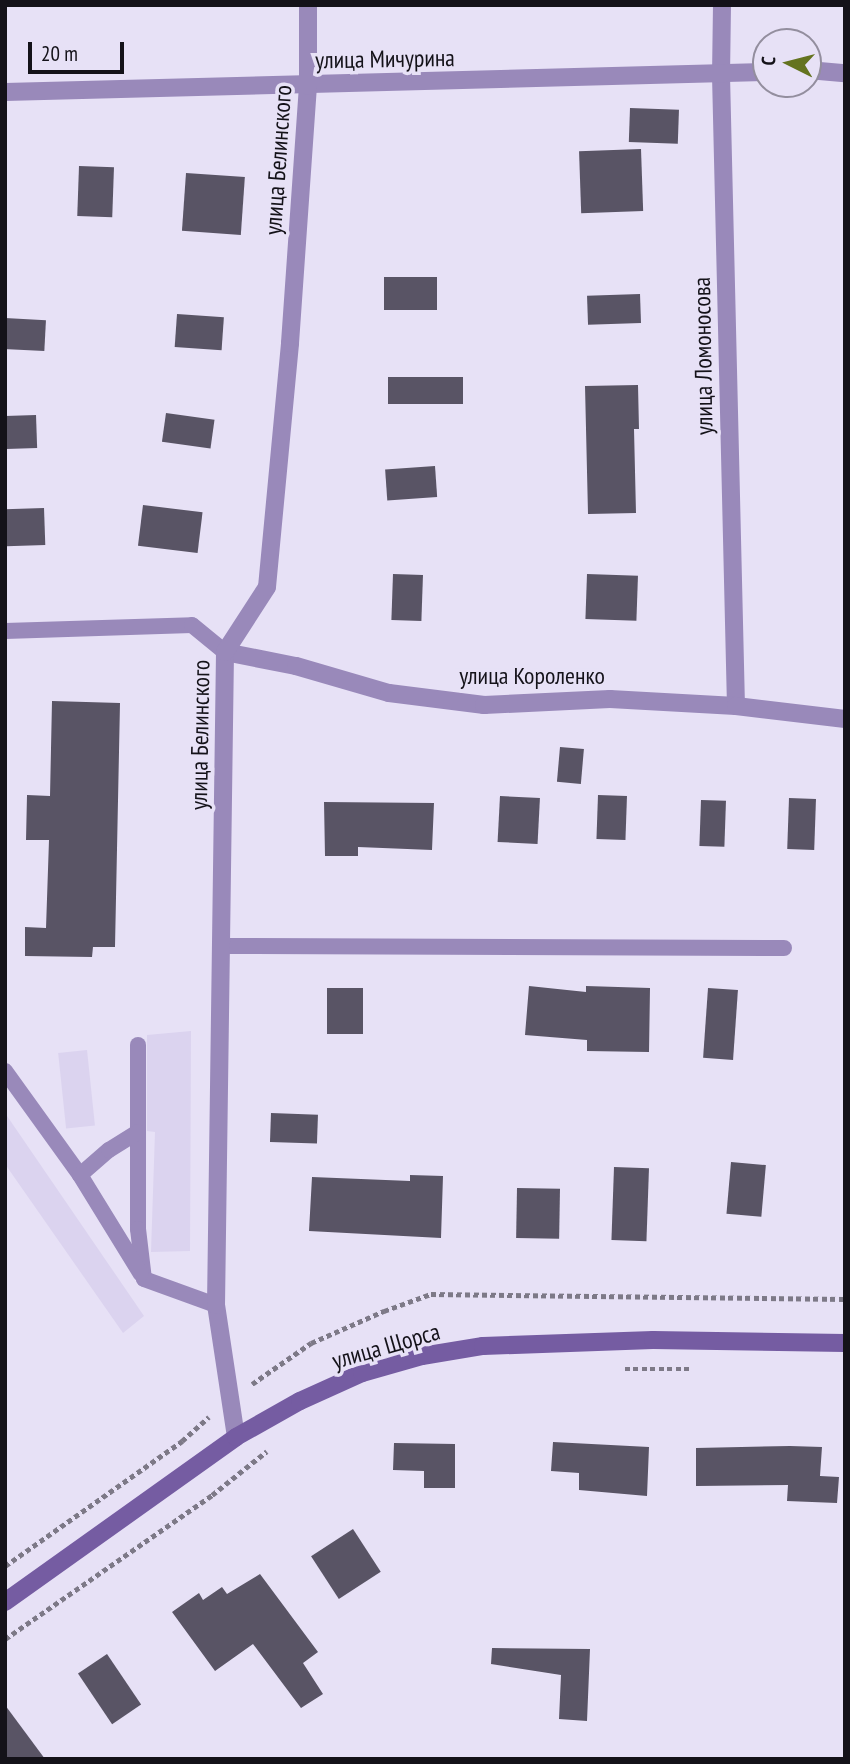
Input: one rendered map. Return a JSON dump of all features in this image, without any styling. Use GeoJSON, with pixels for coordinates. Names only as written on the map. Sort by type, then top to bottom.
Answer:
{"type":"FeatureCollection","features":[{"type":"Feature","properties":{"kind":"main road","name":"улица Щорса"},"geometry":{"type":"LineString","coordinates":[[5,1602],[236,1437],[300,1401],[362,1373],[422,1356],[483,1346],[653,1340],[845,1343]]}},
{"type":"Feature","properties":{"kind":"street","name":"улица Белинского"},"geometry":{"type":"LineString","coordinates":[[236,1437],[216,1305],[225,652],[267,587],[290,343],[308,86],[308,5]]}},
{"type":"Feature","properties":{"kind":"street","name":"улица Ломоносова"},"geometry":{"type":"LineString","coordinates":[[722,5],[721,75],[736,706]]}},
{"type":"Feature","properties":{"kind":"street"},"geometry":{"type":"LineString","coordinates":[[822,71],[845,73]]}},
{"type":"Feature","properties":{"kind":"street","name":"улица Мичурина"},"geometry":{"type":"LineString","coordinates":[[5,92],[752,73]]}},
{"type":"Feature","properties":{"kind":"street","name":"улица Короленко"},"geometry":{"type":"LineString","coordinates":[[225,652],[296,666],[389,693],[484,705],[610,699],[736,706],[845,719]]}},
{"type":"Feature","properties":{"kind":"lane"},"geometry":{"type":"LineString","coordinates":[[5,631],[192,625],[225,652]]}},
{"type":"Feature","properties":{"kind":"lane"},"geometry":{"type":"LineString","coordinates":[[221,946],[784,948]]}},
{"type":"Feature","properties":{"kind":"lane"},"geometry":{"type":"LineString","coordinates":[[138,1045],[138,1229],[144,1279]]}},
{"type":"Feature","properties":{"kind":"lane"},"geometry":{"type":"LineString","coordinates":[[5,1071],[80,1175],[144,1279],[216,1305]]}},
{"type":"Feature","properties":{"kind":"lane"},"geometry":{"type":"LineString","coordinates":[[80,1175],[110,1150],[138,1132]]}},
{"type":"Feature","properties":{"kind":"path"},"geometry":{"type":"LineString","coordinates":[[623,1369],[702,1369]]}},
{"type":"Feature","properties":{"kind":"path"},"geometry":{"type":"LineString","coordinates":[[5,1639],[212,1495],[272,1447]]}},
{"type":"Feature","properties":{"kind":"shaded area"},"geometry":{"type":"Polygon","coordinates":[[[191,1031],[190,1251],[151,1252],[155,1132],[147,1131],[147,1035],[191,1031]]]}},
{"type":"Feature","properties":{"kind":"shaded area"},"geometry":{"type":"Polygon","coordinates":[[[87,1050],[95,1126],[66,1129],[58,1053],[87,1050]]]}},
{"type":"Feature","properties":{"kind":"shaded area"},"geometry":{"type":"Polygon","coordinates":[[[5,1113],[144,1316],[123,1333],[5,1164],[5,1113]]]}},
{"type":"Feature","properties":{"kind":"building"},"geometry":{"type":"Polygon","coordinates":[[[630,108],[679,110],[678,144],[629,142],[630,108]]]}},
{"type":"Feature","properties":{"kind":"building"},"geometry":{"type":"Polygon","coordinates":[[[641,149],[643,211],[581,213],[579,151],[641,149]]]}},
{"type":"Feature","properties":{"kind":"building"},"geometry":{"type":"Polygon","coordinates":[[[79,166],[114,167],[112,217],[77,216],[79,166]]]}},
{"type":"Feature","properties":{"kind":"building"},"geometry":{"type":"Polygon","coordinates":[[[186,173],[245,177],[241,235],[182,231],[186,173]]]}},
{"type":"Feature","properties":{"kind":"building"},"geometry":{"type":"Polygon","coordinates":[[[384,277],[437,277],[437,310],[384,310],[384,277]]]}},
{"type":"Feature","properties":{"kind":"building"},"geometry":{"type":"Polygon","coordinates":[[[640,294],[641,323],[588,325],[587,296],[640,294]]]}},
{"type":"Feature","properties":{"kind":"building"},"geometry":{"type":"Polygon","coordinates":[[[177,314],[224,317],[222,350],[175,347],[177,314]]]}},
{"type":"Feature","properties":{"kind":"building"},"geometry":{"type":"Polygon","coordinates":[[[5,318],[46,320],[44,351],[5,349],[5,318]]]}},
{"type":"Feature","properties":{"kind":"building"},"geometry":{"type":"Polygon","coordinates":[[[388,377],[463,377],[463,404],[388,404],[388,377]]]}},
{"type":"Feature","properties":{"kind":"building"},"geometry":{"type":"Polygon","coordinates":[[[638,385],[639,429],[634,429],[636,513],[588,514],[585,386],[638,385]]]}},
{"type":"Feature","properties":{"kind":"building"},"geometry":{"type":"Polygon","coordinates":[[[166,413],[215,420],[210,449],[162,442],[166,413]]]}},
{"type":"Feature","properties":{"kind":"building"},"geometry":{"type":"Polygon","coordinates":[[[36,415],[37,448],[6,449],[5,416],[36,415]]]}},
{"type":"Feature","properties":{"kind":"building"},"geometry":{"type":"Polygon","coordinates":[[[435,466],[437,497],[387,500],[385,469],[435,466]]]}},
{"type":"Feature","properties":{"kind":"building"},"geometry":{"type":"Polygon","coordinates":[[[143,505],[203,512],[198,553],[138,546],[143,505]]]}},
{"type":"Feature","properties":{"kind":"building"},"geometry":{"type":"Polygon","coordinates":[[[44,508],[45,545],[6,546],[5,509],[44,508]]]}},
{"type":"Feature","properties":{"kind":"building"},"geometry":{"type":"Polygon","coordinates":[[[393,574],[423,575],[421,621],[391,620],[393,574]]]}},
{"type":"Feature","properties":{"kind":"building"},"geometry":{"type":"Polygon","coordinates":[[[587,574],[638,576],[636,621],[585,619],[587,574]]]}},
{"type":"Feature","properties":{"kind":"building"},"geometry":{"type":"Polygon","coordinates":[[[52,701],[120,703],[115,947],[93,947],[92,957],[25,956],[25,927],[46,928],[49,840],[26,840],[27,795],[50,796],[52,701]]]}},
{"type":"Feature","properties":{"kind":"building"},"geometry":{"type":"Polygon","coordinates":[[[560,747],[584,749],[581,784],[557,782],[560,747]]]}},
{"type":"Feature","properties":{"kind":"building"},"geometry":{"type":"Polygon","coordinates":[[[598,795],[627,796],[625,840],[596,839],[598,795]]]}},
{"type":"Feature","properties":{"kind":"building"},"geometry":{"type":"Polygon","coordinates":[[[500,796],[540,798],[538,844],[498,842],[500,796]]]}},
{"type":"Feature","properties":{"kind":"building"},"geometry":{"type":"Polygon","coordinates":[[[789,798],[816,799],[814,850],[787,849],[789,798]]]}},
{"type":"Feature","properties":{"kind":"building"},"geometry":{"type":"Polygon","coordinates":[[[701,800],[726,801],[724,847],[699,846],[701,800]]]}},
{"type":"Feature","properties":{"kind":"building"},"geometry":{"type":"Polygon","coordinates":[[[324,802],[434,803],[432,850],[358,847],[358,856],[325,856],[324,802]]]}},
{"type":"Feature","properties":{"kind":"building"},"geometry":{"type":"Polygon","coordinates":[[[529,986],[586,992],[586,986],[650,988],[649,1052],[587,1051],[587,1040],[525,1035],[529,986]]]}},
{"type":"Feature","properties":{"kind":"building"},"geometry":{"type":"Polygon","coordinates":[[[327,988],[363,988],[363,1034],[327,1034],[327,988]]]}},
{"type":"Feature","properties":{"kind":"building"},"geometry":{"type":"Polygon","coordinates":[[[708,988],[738,990],[733,1060],[703,1058],[708,988]]]}},
{"type":"Feature","properties":{"kind":"building"},"geometry":{"type":"Polygon","coordinates":[[[271,1113],[318,1115],[317,1144],[270,1142],[271,1113]]]}},
{"type":"Feature","properties":{"kind":"building"},"geometry":{"type":"Polygon","coordinates":[[[731,1162],[766,1165],[761,1217],[726,1214],[731,1162]]]}},
{"type":"Feature","properties":{"kind":"building"},"geometry":{"type":"Polygon","coordinates":[[[614,1167],[649,1168],[646,1241],[611,1240],[614,1167]]]}},
{"type":"Feature","properties":{"kind":"building"},"geometry":{"type":"Polygon","coordinates":[[[410,1175],[443,1176],[441,1238],[309,1231],[312,1177],[410,1181],[410,1175]]]}},
{"type":"Feature","properties":{"kind":"building"},"geometry":{"type":"Polygon","coordinates":[[[517,1188],[560,1189],[559,1239],[516,1238],[517,1188]]]}},
{"type":"Feature","properties":{"kind":"building"},"geometry":{"type":"Polygon","coordinates":[[[553,1442],[649,1447],[647,1496],[579,1490],[579,1473],[551,1471],[553,1442]]]}},
{"type":"Feature","properties":{"kind":"building"},"geometry":{"type":"Polygon","coordinates":[[[394,1443],[455,1444],[455,1488],[424,1488],[424,1471],[393,1470],[394,1443]]]}},
{"type":"Feature","properties":{"kind":"building"},"geometry":{"type":"Polygon","coordinates":[[[822,1447],[820,1476],[839,1477],[837,1503],[787,1501],[788,1485],[696,1486],[696,1448],[822,1447]]]}},
{"type":"Feature","properties":{"kind":"building"},"geometry":{"type":"Polygon","coordinates":[[[353,1529],[381,1572],[339,1599],[311,1556],[353,1529]]]}},
{"type":"Feature","properties":{"kind":"building"},"geometry":{"type":"Polygon","coordinates":[[[260,1574],[318,1652],[303,1663],[323,1694],[301,1708],[253,1644],[215,1671],[172,1612],[199,1593],[203,1600],[222,1587],[227,1594],[260,1574]]]}},
{"type":"Feature","properties":{"kind":"building"},"geometry":{"type":"Polygon","coordinates":[[[492,1648],[590,1649],[587,1721],[559,1719],[561,1675],[491,1664],[492,1648]]]}},
{"type":"Feature","properties":{"kind":"building"},"geometry":{"type":"Polygon","coordinates":[[[107,1654],[141,1705],[112,1724],[78,1674],[107,1654]]]}},
{"type":"Feature","properties":{"kind":"building"},"geometry":{"type":"Polygon","coordinates":[[[5,1705],[45,1759],[5,1759],[5,1705]]]}}]}
